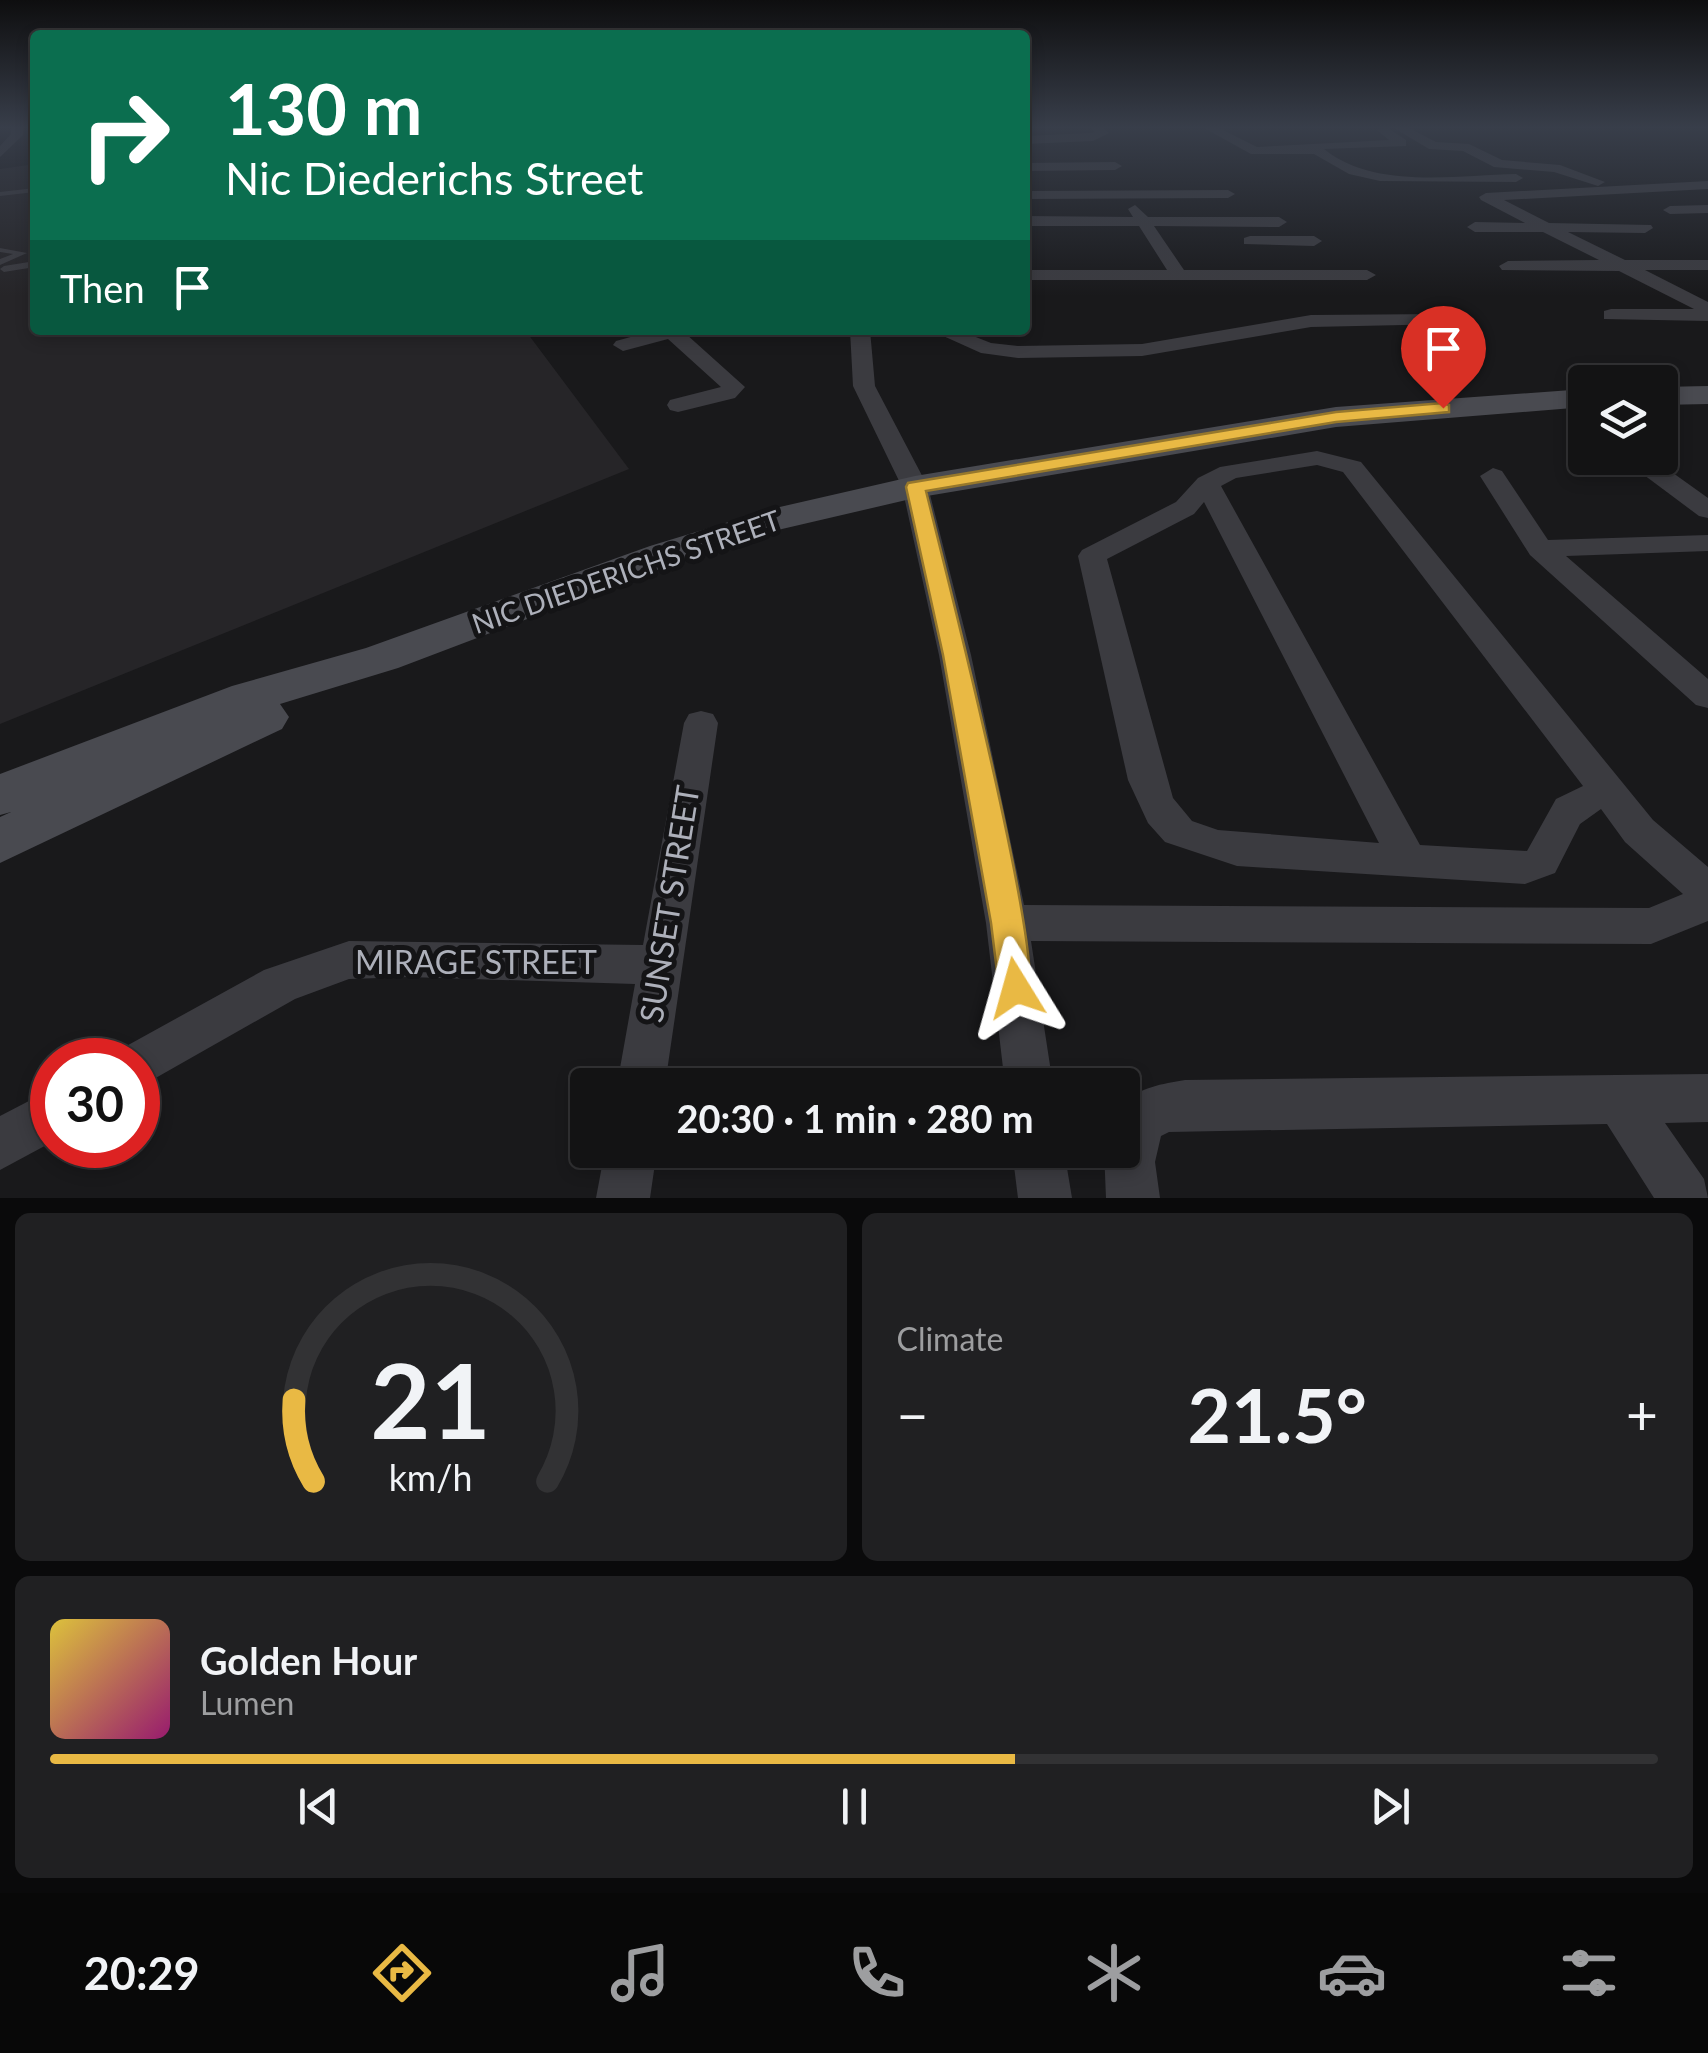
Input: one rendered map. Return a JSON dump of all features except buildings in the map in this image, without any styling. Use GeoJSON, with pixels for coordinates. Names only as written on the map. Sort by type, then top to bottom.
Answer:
{"type":"FeatureCollection","features":[{"type":"Feature","properties":{"kind":"street"},"geometry":{"type":"LineString","coordinates":[[1604,184],[1615,188]]}},
{"type":"Feature","properties":{"kind":"street"},"geometry":{"type":"LineString","coordinates":[[1397,194],[1490,195],[1708,185]]}},
{"type":"Feature","properties":{"kind":"street"},"geometry":{"type":"LineString","coordinates":[[1030,194],[1228,194]]}},
{"type":"Feature","properties":{"kind":"street"},"geometry":{"type":"LineString","coordinates":[[1124,194],[1144,222],[1149,241],[1180,276]]}},
{"type":"Feature","properties":{"kind":"street"},"geometry":{"type":"LineString","coordinates":[[1490,195],[1488,200],[1550,227],[1708,312]]}},
{"type":"Feature","properties":{"kind":"street"},"geometry":{"type":"LineString","coordinates":[[1670,210],[1708,209]]}},
{"type":"Feature","properties":{"kind":"street"},"geometry":{"type":"LineString","coordinates":[[1030,221],[1279,222]]}},
{"type":"Feature","properties":{"kind":"street"},"geometry":{"type":"LineString","coordinates":[[1475,227],[1645,228]]}},
{"type":"Feature","properties":{"kind":"street"},"geometry":{"type":"LineString","coordinates":[[1149,241],[1177,241]]}},
{"type":"Feature","properties":{"kind":"street"},"geometry":{"type":"LineString","coordinates":[[1236,241],[1314,242]]}},
{"type":"Feature","properties":{"kind":"street"},"geometry":{"type":"LineString","coordinates":[[1508,266],[1708,265]]}},
{"type":"Feature","properties":{"kind":"street"},"geometry":{"type":"LineString","coordinates":[[1030,274],[1367,275]]}},
{"type":"Feature","properties":{"kind":"street"},"geometry":{"type":"LineString","coordinates":[[1611,315],[1708,312]]}},
{"type":"Feature","properties":{"kind":"street"},"geometry":{"type":"LineString","coordinates":[[953,335],[988,349],[1018,352],[1142,350],[1311,320],[1443,320]]}},
{"type":"Feature","properties":{"kind":"street"},"geometry":{"type":"LineString","coordinates":[[623,344],[660,335]]}},
{"type":"Feature","properties":{"kind":"street"},"geometry":{"type":"LineString","coordinates":[[678,405],[727,393],[734,387],[680,335]]}},
{"type":"Feature","properties":{"kind":"street"},"geometry":{"type":"LineString","coordinates":[[860,335],[864,386],[915,487],[955,655],[1007,923],[1027,1068]]}},
{"type":"Feature","properties":{"kind":"street"},"geometry":{"type":"LineString","coordinates":[[1678,396],[1708,395]]}},
{"type":"Feature","properties":{"kind":"street","name":"NIC DIEDERICHS STREET"},"geometry":{"type":"LineString","coordinates":[[0,795],[249,697],[382,658],[722,534],[915,487],[1336,417],[1568,399]]}},
{"type":"Feature","properties":{"kind":"street"},"geometry":{"type":"LineString","coordinates":[[1609,793],[1580,798],[1568,808],[1541,862],[1525,868],[1237,850],[1172,831],[1156,809],[1092,556],[1185,508],[1207,483],[1229,472],[1301,460],[1335,460],[1352,467],[1639,831],[1708,891]]}},
{"type":"Feature","properties":{"kind":"street"},"geometry":{"type":"LineString","coordinates":[[1660,475],[1708,510]]}},
{"type":"Feature","properties":{"kind":"street"},"geometry":{"type":"LineString","coordinates":[[1493,476],[1540,548],[1708,697]]}},
{"type":"Feature","properties":{"kind":"street"},"geometry":{"type":"LineString","coordinates":[[1207,483],[1407,858]]}},
{"type":"Feature","properties":{"kind":"street"},"geometry":{"type":"LineString","coordinates":[[1540,548],[1708,543]]}},
{"type":"Feature","properties":{"kind":"street","name":"NIC DIEDERICHS STREET"},"geometry":{"type":"LineString","coordinates":[[0,841],[135,780],[382,658]]}},
{"type":"Feature","properties":{"kind":"street","name":"SUNSET STREET"},"geometry":{"type":"LineString","coordinates":[[644,1068],[701,723]]}},
{"type":"Feature","properties":{"kind":"street"},"geometry":{"type":"LineString","coordinates":[[1007,923],[1651,926],[1708,902]]}},
{"type":"Feature","properties":{"kind":"street","name":"MIRAGE STREET"},"geometry":{"type":"LineString","coordinates":[[160,1052],[280,984],[349,960],[659,965]]}},
{"type":"Feature","properties":{"kind":"street"},"geometry":{"type":"LineString","coordinates":[[1618,1098],[1685,1198]]}},
{"type":"Feature","properties":{"kind":"street"},"geometry":{"type":"LineString","coordinates":[[1133,1198],[1130,1145],[1135,1126],[1154,1111],[1185,1104],[1708,1098]]}},
{"type":"Feature","properties":{"kind":"street"},"geometry":{"type":"LineString","coordinates":[[0,1144],[30,1127]]}},
{"type":"Feature","properties":{"kind":"street"},"geometry":{"type":"LineString","coordinates":[[624,1198],[628,1168]]}},
{"type":"Feature","properties":{"kind":"street"},"geometry":{"type":"LineString","coordinates":[[1041,1168],[1045,1198]]}},
{"type":"Feature","properties":{"kind":"lane"},"geometry":{"type":"LineString","coordinates":[[0,194],[30,191]]}},
{"type":"Feature","properties":{"kind":"lane"},"geometry":{"type":"LineString","coordinates":[[0,265],[23,253],[3,249]]}},
{"type":"Feature","properties":{"kind":"lane"},"geometry":{"type":"LineString","coordinates":[[0,265],[30,262]]}},
{"type":"Feature","properties":{"kind":"shaded area"},"geometry":{"type":"Polygon","coordinates":[[[0,184],[30,184],[30,335],[529,335],[629,469],[0,724],[0,184]]]}},
{"type":"Feature","properties":{"kind":"route"},"geometry":{"type":"LineString","coordinates":[[1016,988],[955,655],[915,487],[1336,417],[1443,408]]}}]}
